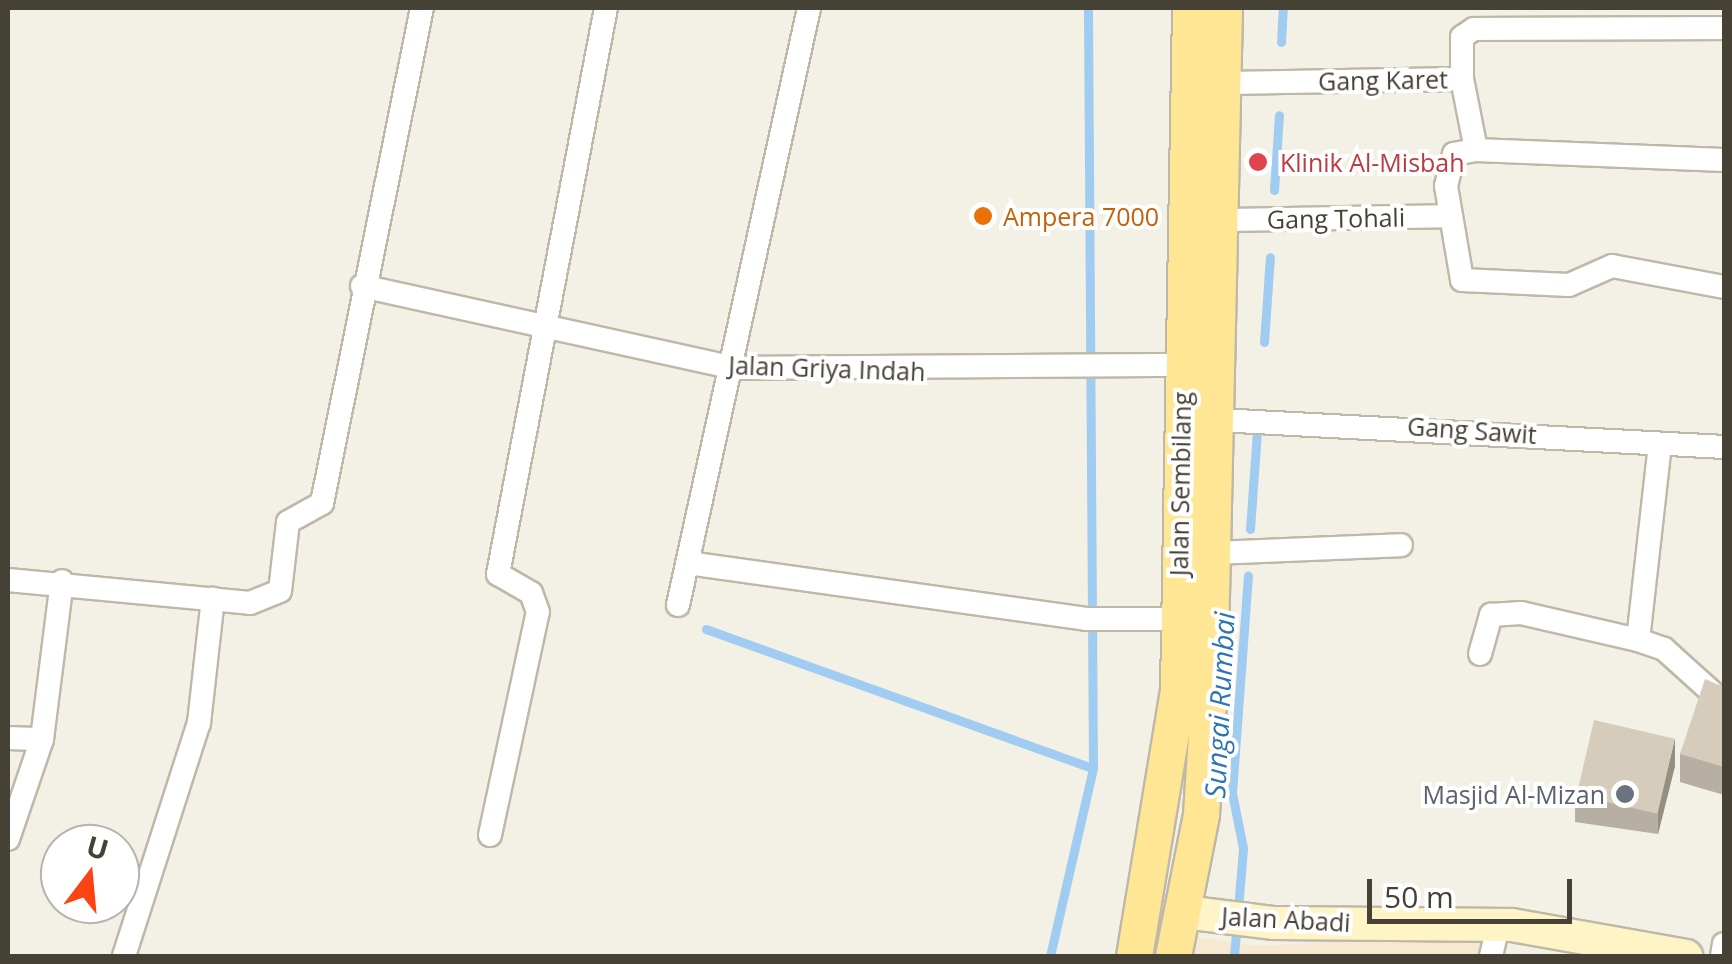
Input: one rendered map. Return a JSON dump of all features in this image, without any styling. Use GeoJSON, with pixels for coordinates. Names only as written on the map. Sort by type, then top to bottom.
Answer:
{"type":"FeatureCollection","features":[{"type":"Feature","properties":{"kind":"main road","name":"Jalan Sembilang"},"geometry":{"type":"LineString","coordinates":[[1134,956],[1178,689],[1190,8]]}},
{"type":"Feature","properties":{"kind":"main road","name":"Jalan Sembilang"},"geometry":{"type":"LineString","coordinates":[[1173,956],[1199,914],[1225,220],[1224,8]]}},
{"type":"Feature","properties":{"kind":"street"},"geometry":{"type":"LineString","coordinates":[[8,580],[62,581],[250,603],[280,591],[288,522],[322,503],[362,286],[422,8]]}},
{"type":"Feature","properties":{"kind":"street"},"geometry":{"type":"LineString","coordinates":[[490,835],[538,612],[531,593],[498,574],[538,332],[606,8]]}},
{"type":"Feature","properties":{"kind":"street"},"geometry":{"type":"LineString","coordinates":[[678,605],[734,368],[809,8]]}},
{"type":"Feature","properties":{"kind":"street"},"geometry":{"type":"LineString","coordinates":[[1462,79],[1462,37],[1474,29],[1724,28]]}},
{"type":"Feature","properties":{"kind":"street","name":"Gang Karet"},"geometry":{"type":"LineString","coordinates":[[1223,82],[1462,79],[1476,150]]}},
{"type":"Feature","properties":{"kind":"street"},"geometry":{"type":"LineString","coordinates":[[1724,160],[1476,150],[1454,154],[1448,216],[1455,273],[1476,285],[1569,285],[1612,266],[1724,287]]}},
{"type":"Feature","properties":{"kind":"street","name":"Gang Tohali"},"geometry":{"type":"LineString","coordinates":[[1225,220],[1448,216]]}},
{"type":"Feature","properties":{"kind":"street","name":"Jalan Griya Indah"},"geometry":{"type":"LineString","coordinates":[[362,286],[538,332],[734,368],[1106,370],[1182,365]]}},
{"type":"Feature","properties":{"kind":"street","name":"Gang Sawit"},"geometry":{"type":"LineString","coordinates":[[1218,420],[1724,447]]}},
{"type":"Feature","properties":{"kind":"street"},"geometry":{"type":"LineString","coordinates":[[1638,640],[1660,444]]}},
{"type":"Feature","properties":{"kind":"street"},"geometry":{"type":"LineString","coordinates":[[1213,553],[1401,545]]}},
{"type":"Feature","properties":{"kind":"street"},"geometry":{"type":"LineString","coordinates":[[688,563],[1086,620],[1178,619]]}},
{"type":"Feature","properties":{"kind":"street"},"geometry":{"type":"LineString","coordinates":[[8,838],[42,739],[62,581]]}},
{"type":"Feature","properties":{"kind":"street"},"geometry":{"type":"LineString","coordinates":[[124,956],[199,723],[213,599]]}},
{"type":"Feature","properties":{"kind":"street"},"geometry":{"type":"LineString","coordinates":[[1480,654],[1491,616],[1578,620],[1664,649],[1724,703]]}},
{"type":"Feature","properties":{"kind":"street"},"geometry":{"type":"LineString","coordinates":[[8,738],[42,739]]}},
{"type":"Feature","properties":{"kind":"street","name":"Jalan Abadi"},"geometry":{"type":"LineString","coordinates":[[1199,914],[1674,955]]}},
{"type":"Feature","properties":{"kind":"street"},"geometry":{"type":"LineString","coordinates":[[1722,956],[1724,944]]}},
{"type":"Feature","properties":{"kind":"shaded area"},"geometry":{"type":"Polygon","coordinates":[[[1166,932],[1254,946],[1490,935],[1486,956],[1160,956],[1166,932]]]}},
{"type":"Feature","properties":{"kind":"building"},"geometry":{"type":"Polygon","coordinates":[[[1705,679],[1724,687],[1724,767],[1680,754],[1705,679]]]}},
{"type":"Feature","properties":{"kind":"building","name":"Masjid Al-Mizan"},"geometry":{"type":"Polygon","coordinates":[[[1594,720],[1675,739],[1658,814],[1577,795],[1594,720]]]}},
{"type":"Feature","properties":{"kind":"waterway"},"geometry":{"type":"LineString","coordinates":[[1050,956],[1093,768],[1088,8]]}},
{"type":"Feature","properties":{"kind":"waterway","name":"Sungai Rumbai"},"geometry":{"type":"LineString","coordinates":[[1281,42],[1283,8]]}},
{"type":"Feature","properties":{"kind":"waterway","name":"Sungai Rumbai"},"geometry":{"type":"LineString","coordinates":[[1274,190],[1279,115]]}},
{"type":"Feature","properties":{"kind":"waterway","name":"Sungai Rumbai"},"geometry":{"type":"LineString","coordinates":[[1264,342],[1270,257]]}},
{"type":"Feature","properties":{"kind":"waterway","name":"Sungai Rumbai"},"geometry":{"type":"LineString","coordinates":[[1250,529],[1257,432]]}},
{"type":"Feature","properties":{"kind":"waterway","name":"Sungai Rumbai"},"geometry":{"type":"LineString","coordinates":[[1234,956],[1243,848],[1232,793],[1248,576]]}},
{"type":"Feature","properties":{"kind":"waterway"},"geometry":{"type":"LineString","coordinates":[[706,629],[1093,768]]}},
{"type":"Feature","properties":{"kind":"place","name":"Klinik Al-Misbah"},"geometry":{"type":"Point","coordinates":[1258,162]}},
{"type":"Feature","properties":{"kind":"place","name":"Ampera 7000"},"geometry":{"type":"Point","coordinates":[983,216]}},
{"type":"Feature","properties":{"kind":"place","name":"Masjid Al-Mizan"},"geometry":{"type":"Point","coordinates":[1625,794]}}]}
